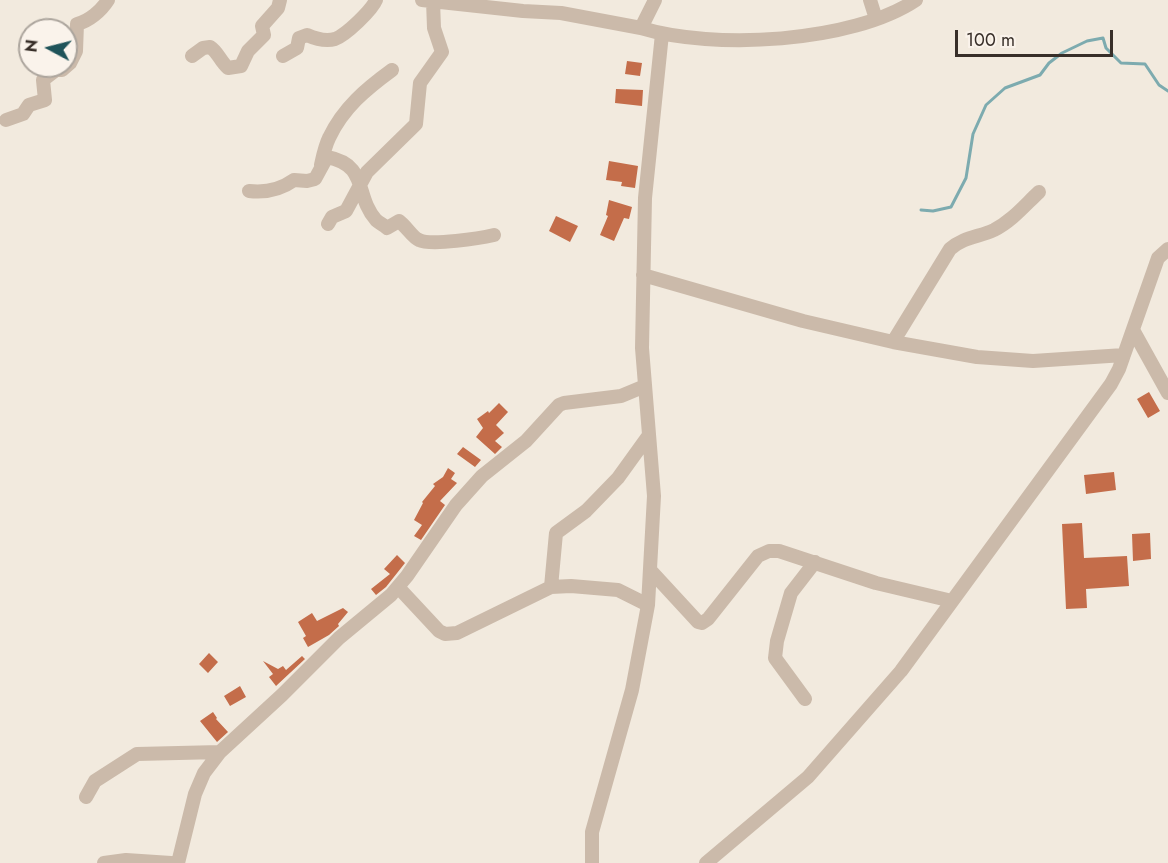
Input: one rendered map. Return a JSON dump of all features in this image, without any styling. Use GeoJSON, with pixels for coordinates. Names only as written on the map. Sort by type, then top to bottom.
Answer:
{"type":"FeatureCollection","features":[{"type":"Feature","properties":{"kind":"street"},"geometry":{"type":"LineString","coordinates":[[6,120],[23,114],[28,105],[45,100],[43,80],[70,63],[76,51],[77,24],[87,21],[108,0]]}},
{"type":"Feature","properties":{"kind":"street"},"geometry":{"type":"LineString","coordinates":[[192,56],[210,46],[228,68],[241,66],[248,51],[264,35],[262,26],[278,8],[280,0]]}},
{"type":"Feature","properties":{"kind":"street"},"geometry":{"type":"LineString","coordinates":[[283,56],[297,48],[298,38],[307,35],[318,40],[335,39],[373,7],[376,0]]}},
{"type":"Feature","properties":{"kind":"street"},"geometry":{"type":"LineString","coordinates":[[640,28],[655,0]]}},
{"type":"Feature","properties":{"kind":"street"},"geometry":{"type":"LineString","coordinates":[[870,0],[876,19]]}},
{"type":"Feature","properties":{"kind":"street"},"geometry":{"type":"LineString","coordinates":[[328,224],[332,218],[346,211],[367,172],[416,124],[420,83],[442,52],[428,1],[523,11],[560,6],[662,34],[763,40],[823,33],[899,11],[916,0]]}},
{"type":"Feature","properties":{"kind":"street"},"geometry":{"type":"LineString","coordinates":[[592,863],[592,832],[632,690],[648,605],[651,571],[654,496],[642,348],[643,275],[645,198],[662,34]]}},
{"type":"Feature","properties":{"kind":"street"},"geometry":{"type":"LineString","coordinates":[[249,191],[262,192],[283,188],[294,180],[315,179],[328,138],[346,110],[360,94],[392,70]]}},
{"type":"Feature","properties":{"kind":"street"},"geometry":{"type":"LineString","coordinates":[[321,165],[327,157],[339,159],[358,175],[366,201],[376,219],[387,228],[399,221],[419,240],[460,241],[465,238],[475,239],[494,235]]}},
{"type":"Feature","properties":{"kind":"street"},"geometry":{"type":"LineString","coordinates":[[893,342],[950,249],[963,239],[991,231],[1009,222],[1039,192]]}},
{"type":"Feature","properties":{"kind":"street"},"geometry":{"type":"LineString","coordinates":[[706,863],[808,777],[901,671],[1111,384],[1124,355],[1158,258],[1168,249]]}},
{"type":"Feature","properties":{"kind":"street"},"geometry":{"type":"LineString","coordinates":[[643,275],[802,321],[893,342],[977,357],[1034,361],[1124,355]]}},
{"type":"Feature","properties":{"kind":"street"},"geometry":{"type":"LineString","coordinates":[[1133,330],[1168,393]]}},
{"type":"Feature","properties":{"kind":"street"},"geometry":{"type":"LineString","coordinates":[[178,863],[195,794],[204,773],[220,752],[339,638],[391,596],[456,505],[482,476],[525,441],[559,405],[621,396],[645,386]]}},
{"type":"Feature","properties":{"kind":"street"},"geometry":{"type":"LineString","coordinates":[[551,587],[556,533],[586,511],[618,478],[649,435]]}},
{"type":"Feature","properties":{"kind":"street"},"geometry":{"type":"LineString","coordinates":[[651,571],[698,622],[702,623],[708,619],[758,556],[779,551],[876,583],[952,600]]}},
{"type":"Feature","properties":{"kind":"street"},"geometry":{"type":"LineString","coordinates":[[805,699],[775,658],[777,641],[791,593],[814,562]]}},
{"type":"Feature","properties":{"kind":"street"},"geometry":{"type":"LineString","coordinates":[[398,587],[439,631],[452,635],[551,587],[571,586],[618,590],[648,605]]}},
{"type":"Feature","properties":{"kind":"street"},"geometry":{"type":"LineString","coordinates":[[86,796],[95,781],[137,754],[220,752]]}},
{"type":"Feature","properties":{"kind":"street"},"geometry":{"type":"LineString","coordinates":[[104,863],[126,860],[171,863]]}},
{"type":"Feature","properties":{"kind":"building"},"geometry":{"type":"Polygon","coordinates":[[[627,61],[642,63],[640,76],[625,74],[627,61]]]}},
{"type":"Feature","properties":{"kind":"building"},"geometry":{"type":"Polygon","coordinates":[[[616,89],[643,90],[642,106],[615,103],[616,89]]]}},
{"type":"Feature","properties":{"kind":"building"},"geometry":{"type":"Polygon","coordinates":[[[609,161],[638,166],[635,188],[621,186],[622,182],[606,180],[609,161]]]}},
{"type":"Feature","properties":{"kind":"building"},"geometry":{"type":"Polygon","coordinates":[[[609,200],[632,207],[629,219],[624,218],[614,241],[600,235],[608,216],[606,215],[609,200]]]}},
{"type":"Feature","properties":{"kind":"building"},"geometry":{"type":"Polygon","coordinates":[[[556,216],[578,226],[570,242],[549,231],[556,216]]]}},
{"type":"Feature","properties":{"kind":"building"},"geometry":{"type":"Polygon","coordinates":[[[1149,392],[1160,411],[1148,418],[1137,399],[1149,392]]]}},
{"type":"Feature","properties":{"kind":"building"},"geometry":{"type":"Polygon","coordinates":[[[499,403],[508,412],[496,425],[504,433],[495,441],[502,447],[495,454],[476,437],[483,428],[477,419],[488,411],[489,413],[499,403]]]}},
{"type":"Feature","properties":{"kind":"building"},"geometry":{"type":"Polygon","coordinates":[[[463,447],[481,460],[475,467],[457,454],[463,447]]]}},
{"type":"Feature","properties":{"kind":"building"},"geometry":{"type":"Polygon","coordinates":[[[448,468],[455,473],[451,479],[457,483],[440,501],[445,505],[421,540],[414,536],[422,525],[414,520],[422,502],[435,486],[433,484],[443,477],[448,468]]]}},
{"type":"Feature","properties":{"kind":"building"},"geometry":{"type":"Polygon","coordinates":[[[1114,472],[1116,490],[1086,494],[1084,475],[1114,472]]]}},
{"type":"Feature","properties":{"kind":"building"},"geometry":{"type":"Polygon","coordinates":[[[1082,523],[1084,558],[1127,556],[1129,586],[1086,589],[1087,608],[1066,609],[1062,524],[1082,523]]]}},
{"type":"Feature","properties":{"kind":"building"},"geometry":{"type":"Polygon","coordinates":[[[1150,533],[1151,559],[1133,561],[1132,534],[1150,533]]]}},
{"type":"Feature","properties":{"kind":"building"},"geometry":{"type":"Polygon","coordinates":[[[397,555],[405,563],[386,587],[376,595],[371,589],[390,574],[384,569],[397,555]]]}},
{"type":"Feature","properties":{"kind":"building"},"geometry":{"type":"Polygon","coordinates":[[[343,608],[348,612],[338,624],[339,626],[329,635],[308,647],[303,638],[306,636],[298,622],[312,613],[317,621],[343,608]]]}},
{"type":"Feature","properties":{"kind":"building"},"geometry":{"type":"Polygon","coordinates":[[[209,653],[218,662],[208,673],[199,664],[209,653]]]}},
{"type":"Feature","properties":{"kind":"building"},"geometry":{"type":"Polygon","coordinates":[[[302,656],[305,659],[276,686],[269,677],[273,674],[263,661],[278,669],[283,666],[286,670],[302,656]]]}},
{"type":"Feature","properties":{"kind":"building"},"geometry":{"type":"Polygon","coordinates":[[[240,686],[246,697],[230,706],[224,696],[240,686]]]}},
{"type":"Feature","properties":{"kind":"building"},"geometry":{"type":"Polygon","coordinates":[[[213,712],[228,732],[217,742],[200,721],[213,712]]]}},
{"type":"Feature","properties":{"kind":"waterway"},"geometry":{"type":"LineString","coordinates":[[921,210],[933,211],[951,207],[966,178],[973,134],[986,105],[1005,88],[1040,75],[1049,63],[1062,53],[1087,41],[1103,38],[1106,48],[1121,63],[1145,64],[1159,85],[1168,91]]}}]}
